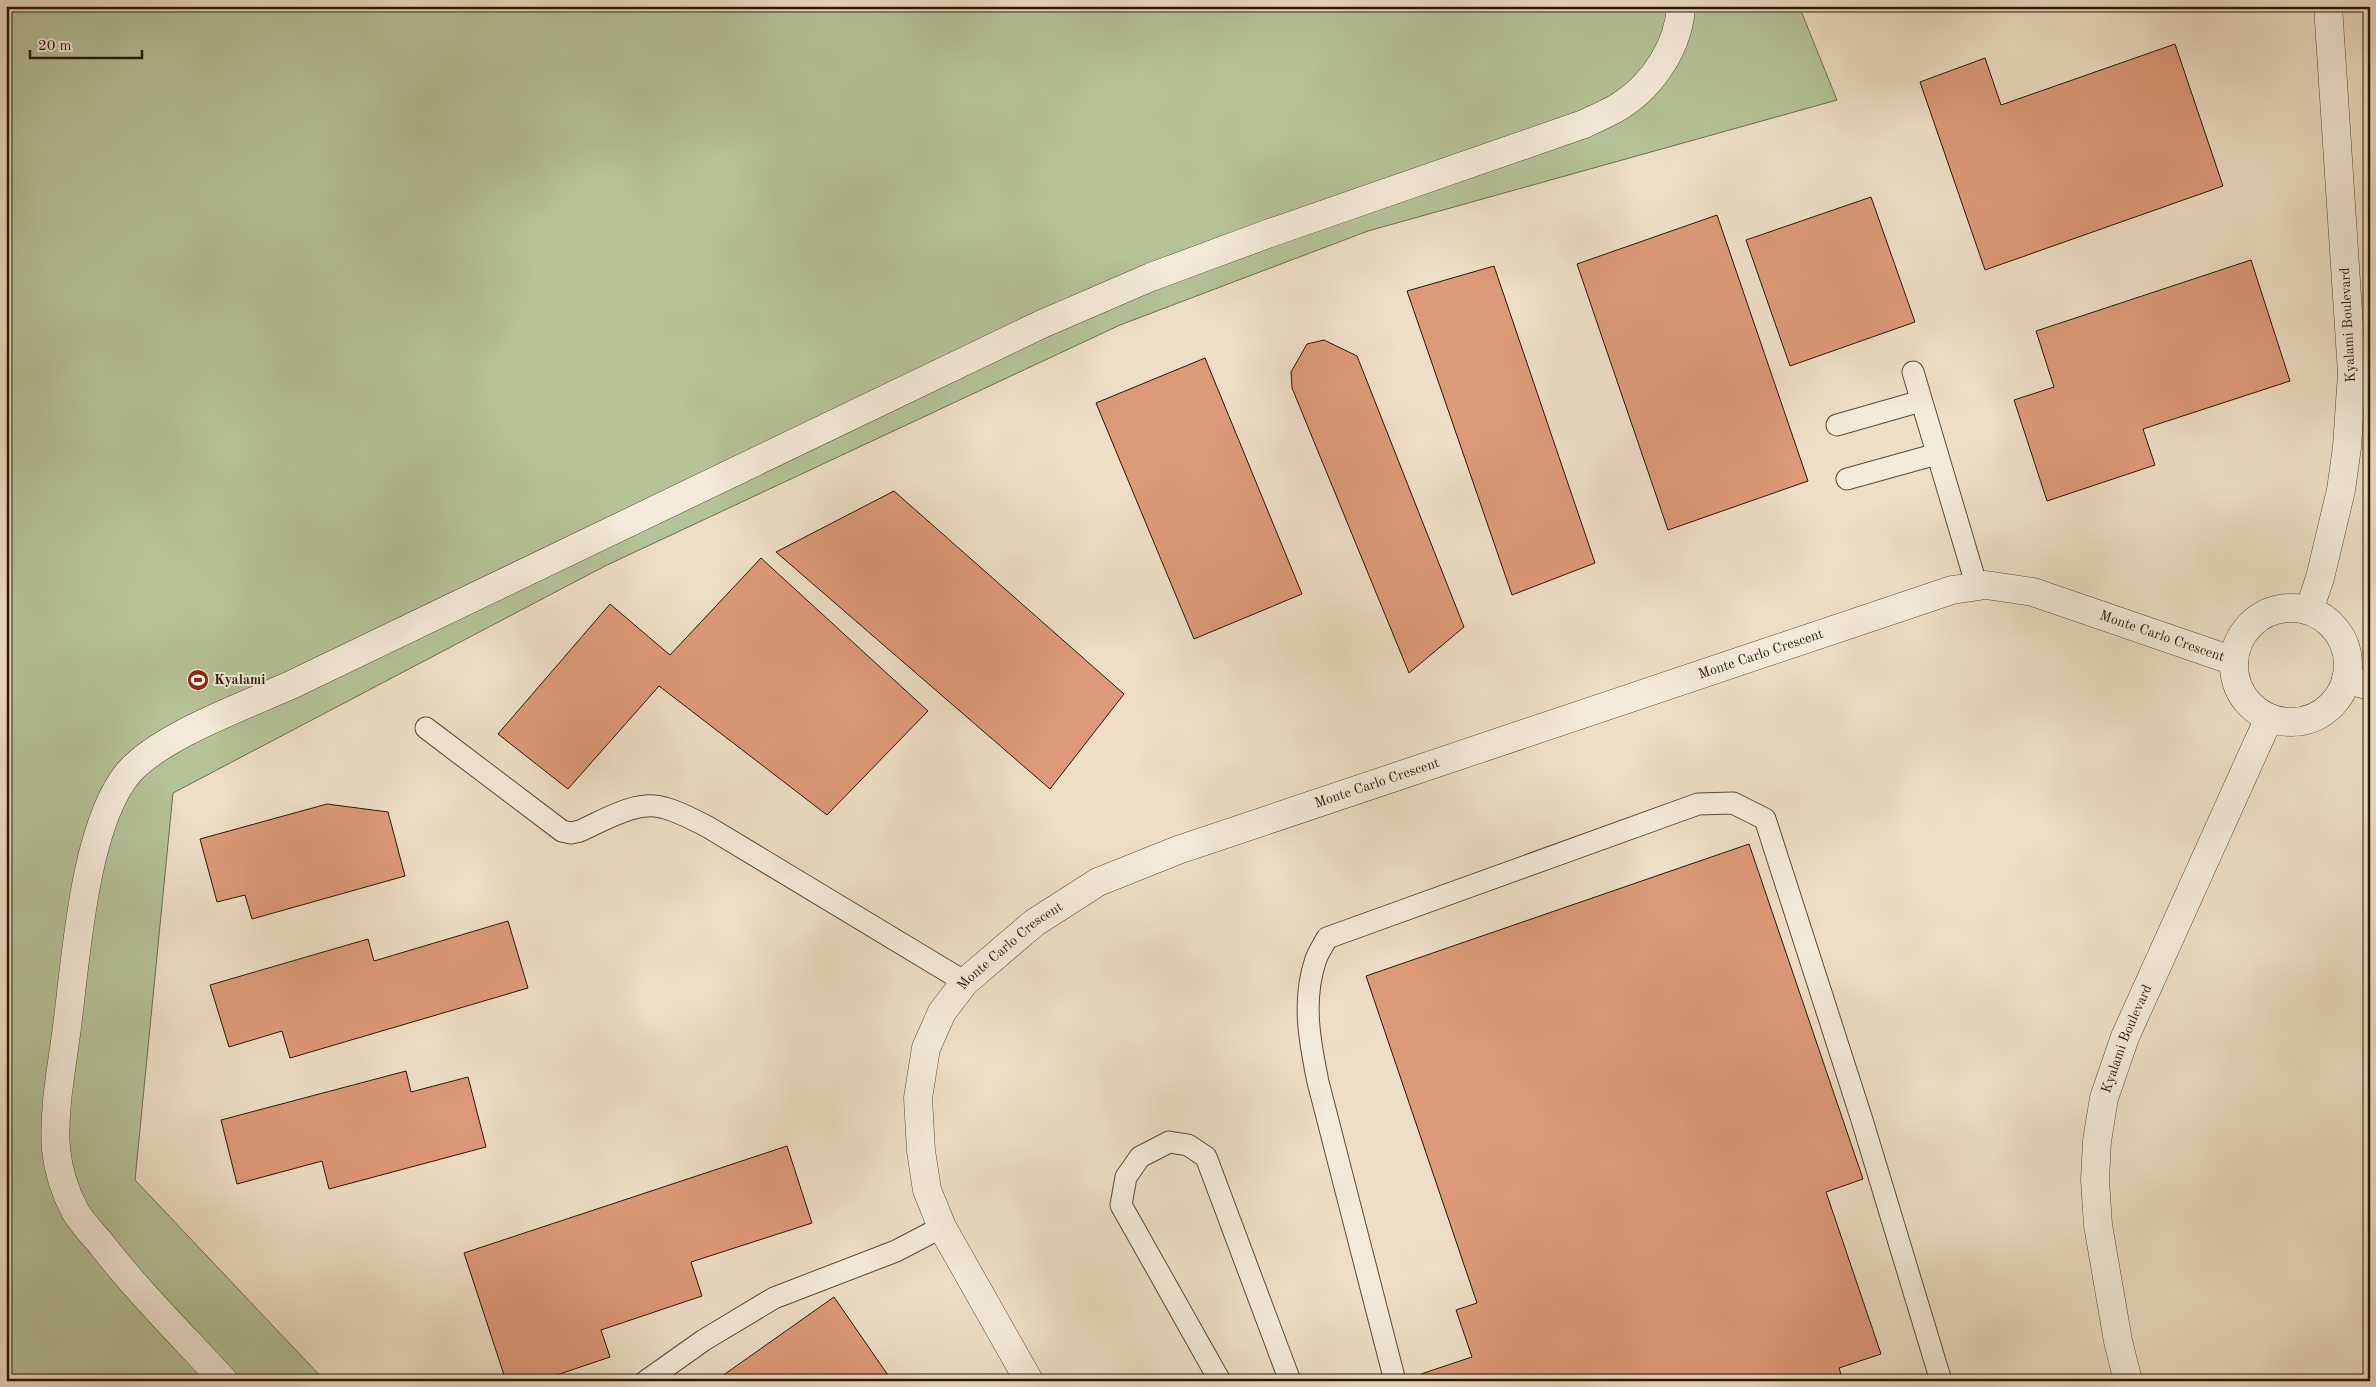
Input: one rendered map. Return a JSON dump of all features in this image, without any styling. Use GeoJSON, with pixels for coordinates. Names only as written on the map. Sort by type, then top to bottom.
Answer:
{"type":"FeatureCollection","features":[{"type":"Feature","properties":{"kind":"street"},"geometry":{"type":"LineString","coordinates":[[224,1381],[112,1258],[76,1212],[61,1178],[56,1148],[58,1104],[80,929],[93,851],[108,807],[129,772],[157,749],[203,724],[293,684],[1042,324],[1151,277],[1270,233],[1584,124],[1619,107],[1642,89],[1657,71],[1670,48],[1680,16],[1681,6]]}},
{"type":"Feature","properties":{"kind":"street","name":"Kyalami Boulevard"},"geometry":{"type":"LineString","coordinates":[[2309,610],[2320,578],[2341,490],[2347,447],[2352,373],[2328,6]]}},
{"type":"Feature","properties":{"kind":"street","name":"Monte Carlo Crescent"},"geometry":{"type":"LineString","coordinates":[[1029,1381],[942,1228],[927,1190],[921,1151],[918,1098],[926,1048],[942,1012],[965,982],[1034,923],[1098,882],[1178,850],[1952,590],[1986,586],[2033,592],[2234,661]]}},
{"type":"Feature","properties":{"kind":"street"},"geometry":{"type":"LineString","coordinates":[[2292,607],[2309,610],[2327,621],[2342,637],[2347,651],[2348,665],[2358,683],[2340,694],[2330,707],[2316,716],[2301,722],[2285,722],[2269,718],[2254,709],[2242,695],[2235,679],[2234,661],[2237,644],[2246,629],[2259,617],[2274,610],[2292,607]]}},
{"type":"Feature","properties":{"kind":"street","name":"Kyalami Boulevard"},"geometry":{"type":"LineString","coordinates":[[2128,1381],[2118,1341],[2098,1225],[2095,1180],[2096,1151],[2104,1098],[2125,1037],[2269,718]]}},
{"type":"Feature","properties":{"kind":"lane"},"geometry":{"type":"LineString","coordinates":[[1913,372],[1977,587]]}},
{"type":"Feature","properties":{"kind":"lane"},"geometry":{"type":"LineString","coordinates":[[1837,425],[1921,400]]}},
{"type":"Feature","properties":{"kind":"lane"},"geometry":{"type":"LineString","coordinates":[[1847,479],[1937,454]]}},
{"type":"Feature","properties":{"kind":"lane"},"geometry":{"type":"LineString","coordinates":[[426,728],[562,831],[571,833],[580,831],[635,808],[648,805],[664,807],[708,827],[965,982]]}},
{"type":"Feature","properties":{"kind":"lane"},"geometry":{"type":"LineString","coordinates":[[1396,1381],[1318,1082],[1309,1038],[1308,999],[1315,962],[1327,938],[1698,804],[1732,803],[1765,819],[1862,1120],[1941,1381]]}},
{"type":"Feature","properties":{"kind":"lane"},"geometry":{"type":"LineString","coordinates":[[1220,1381],[1121,1205],[1126,1177],[1140,1157],[1169,1142],[1188,1145],[1206,1158],[1290,1381]]}},
{"type":"Feature","properties":{"kind":"lane"},"geometry":{"type":"LineString","coordinates":[[646,1381],[704,1340],[774,1298],[896,1251],[942,1228]]}},
{"type":"Feature","properties":{"kind":"green space","name":"Kyalami"},"geometry":{"type":"Polygon","coordinates":[[[6,6],[1799,6],[1837,100],[1368,231],[1120,325],[605,566],[173,793],[135,1180],[325,1381],[6,1381],[6,6]]]}},
{"type":"Feature","properties":{"kind":"building"},"geometry":{"type":"Polygon","coordinates":[[[2175,44],[2223,186],[1985,270],[1920,82],[1985,58],[2001,105],[2175,44]]]}},
{"type":"Feature","properties":{"kind":"building"},"geometry":{"type":"Polygon","coordinates":[[[1871,197],[1915,322],[1790,366],[1746,240],[1871,197]]]}},
{"type":"Feature","properties":{"kind":"building"},"geometry":{"type":"Polygon","coordinates":[[[1717,215],[1808,481],[1668,530],[1577,264],[1717,215]]]}},
{"type":"Feature","properties":{"kind":"building"},"geometry":{"type":"Polygon","coordinates":[[[2251,260],[2290,381],[2143,429],[2155,465],[2047,501],[2014,400],[2054,387],[2036,331],[2251,260]]]}},
{"type":"Feature","properties":{"kind":"building"},"geometry":{"type":"Polygon","coordinates":[[[1494,266],[1595,563],[1512,595],[1407,291],[1494,266]]]}},
{"type":"Feature","properties":{"kind":"building"},"geometry":{"type":"Polygon","coordinates":[[[1324,340],[1357,356],[1464,627],[1409,673],[1292,388],[1291,372],[1307,344],[1324,340]]]}},
{"type":"Feature","properties":{"kind":"building"},"geometry":{"type":"Polygon","coordinates":[[[1205,358],[1302,594],[1194,639],[1096,403],[1205,358]]]}},
{"type":"Feature","properties":{"kind":"building"},"geometry":{"type":"Polygon","coordinates":[[[894,491],[1124,694],[1050,789],[776,552],[894,491]]]}},
{"type":"Feature","properties":{"kind":"building"},"geometry":{"type":"Polygon","coordinates":[[[761,558],[928,711],[827,815],[659,686],[568,789],[498,734],[610,604],[670,655],[761,558]]]}},
{"type":"Feature","properties":{"kind":"building"},"geometry":{"type":"Polygon","coordinates":[[[327,804],[388,812],[405,876],[252,919],[245,895],[217,902],[200,839],[327,804]]]}},
{"type":"Feature","properties":{"kind":"building"},"geometry":{"type":"Polygon","coordinates":[[[1749,844],[1863,1179],[1826,1192],[1881,1354],[1839,1368],[1843,1381],[1424,1381],[1421,1374],[1472,1357],[1456,1310],[1477,1303],[1366,976],[1749,844]]]}},
{"type":"Feature","properties":{"kind":"building"},"geometry":{"type":"Polygon","coordinates":[[[508,921],[528,988],[290,1058],[282,1031],[229,1047],[210,985],[368,939],[374,961],[508,921]]]}},
{"type":"Feature","properties":{"kind":"building"},"geometry":{"type":"Polygon","coordinates":[[[406,1071],[411,1092],[468,1077],[486,1147],[329,1189],[322,1161],[237,1184],[221,1120],[406,1071]]]}},
{"type":"Feature","properties":{"kind":"building"},"geometry":{"type":"Polygon","coordinates":[[[787,1146],[812,1223],[691,1262],[702,1296],[601,1330],[610,1357],[539,1381],[506,1381],[464,1253],[787,1146]]]}},
{"type":"Feature","properties":{"kind":"building"},"geometry":{"type":"Polygon","coordinates":[[[834,1297],[892,1381],[715,1381],[834,1297]]]}},
{"type":"Feature","properties":{"kind":"place","name":"Kyalami"},"geometry":{"type":"Point","coordinates":[198,680]}}]}
